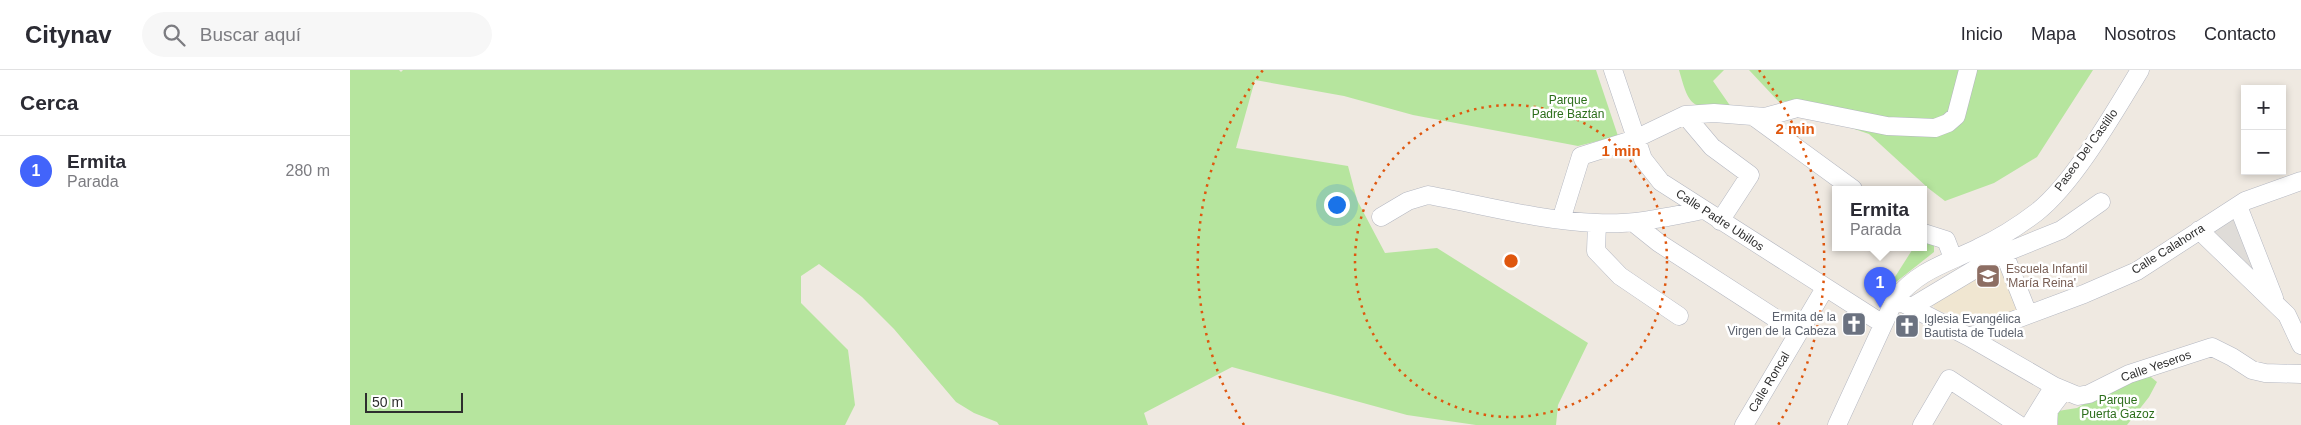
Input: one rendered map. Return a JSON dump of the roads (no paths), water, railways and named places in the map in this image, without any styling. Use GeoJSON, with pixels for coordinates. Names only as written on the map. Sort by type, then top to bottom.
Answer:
{"type":"FeatureCollection","features":[{"type":"Feature","properties":{"kind":"street","name":"Calle Padre Ubillos"},"geometry":{"type":"LineString","coordinates":[[1613,70],[1643,159],[1662,182],[1883,324]]}},
{"type":"Feature","properties":{"kind":"street"},"geometry":{"type":"LineString","coordinates":[[1561,220],[1581,156],[1635,139],[1685,115],[1714,113],[1765,117],[1797,108],[1887,126],[1935,128],[1948,123],[1956,116],[1968,70]]}},
{"type":"Feature","properties":{"kind":"street","name":"Paseo Del Castillo"},"geometry":{"type":"LineString","coordinates":[[1837,425],[1895,299],[1909,283],[1953,258],[1979,248],[2038,211],[2074,170],[2140,70]]}},
{"type":"Feature","properties":{"kind":"street"},"geometry":{"type":"LineString","coordinates":[[1685,115],[1712,147],[1750,175],[1720,221]]}},
{"type":"Feature","properties":{"kind":"street"},"geometry":{"type":"LineString","coordinates":[[1753,116],[1849,186]]}},
{"type":"Feature","properties":{"kind":"street","name":"Calle Calahorra"},"geometry":{"type":"LineString","coordinates":[[1969,337],[2084,294],[2137,271],[2243,203],[2301,181]]}},
{"type":"Feature","properties":{"kind":"street"},"geometry":{"type":"LineString","coordinates":[[1381,216],[1408,201],[1428,195],[1561,220],[1597,223],[1634,222],[1703,210]]}},
{"type":"Feature","properties":{"kind":"street"},"geometry":{"type":"LineString","coordinates":[[1910,308],[2004,253],[2060,230],[2101,202]]}},
{"type":"Feature","properties":{"kind":"street"},"geometry":{"type":"LineString","coordinates":[[2243,203],[2281,309],[2301,345]]}},
{"type":"Feature","properties":{"kind":"street"},"geometry":{"type":"LineString","coordinates":[[1634,222],[1659,243],[1798,333]]}},
{"type":"Feature","properties":{"kind":"street"},"geometry":{"type":"LineString","coordinates":[[1597,223],[1596,251],[1620,276],[1679,316]]}},
{"type":"Feature","properties":{"kind":"street"},"geometry":{"type":"LineString","coordinates":[[2199,230],[2281,309]]}},
{"type":"Feature","properties":{"kind":"street"},"geometry":{"type":"LineString","coordinates":[[1927,233],[1946,240],[1953,258]]}},
{"type":"Feature","properties":{"kind":"street"},"geometry":{"type":"LineString","coordinates":[[2004,253],[2028,314]]}},
{"type":"Feature","properties":{"kind":"street","name":"Calle Roncal"},"geometry":{"type":"LineString","coordinates":[[1744,425],[1825,288]]}},
{"type":"Feature","properties":{"kind":"street","name":"Calle Yeseros"},"geometry":{"type":"LineString","coordinates":[[1895,299],[1969,337],[2054,386],[2078,396],[2089,394],[2129,374],[2212,347],[2252,370],[2265,373],[2301,374]]}},
{"type":"Feature","properties":{"kind":"street"},"geometry":{"type":"LineString","coordinates":[[1922,425],[1949,379],[2019,425]]}},
{"type":"Feature","properties":{"kind":"street"},"geometry":{"type":"LineString","coordinates":[[2030,425],[2054,386]]}},
{"type":"Feature","properties":{"kind":"street"},"geometry":{"type":"LineString","coordinates":[[2048,425],[2050,410],[2059,396],[2054,386]]}},
{"type":"Feature","properties":{"kind":"place","name":"Escuela Infantil 'María Reina'"},"geometry":{"type":"Point","coordinates":[1988,276]}},
{"type":"Feature","properties":{"kind":"place","name":"Ermita"},"geometry":{"type":"Point","coordinates":[1880,308]}},
{"type":"Feature","properties":{"kind":"place","name":"Ermita de la Virgen de la Cabeza"},"geometry":{"type":"Point","coordinates":[1854,324]}},
{"type":"Feature","properties":{"kind":"place","name":"Iglesia Evangélica Bautista de Tudela"},"geometry":{"type":"Point","coordinates":[1907,326]}},
{"type":"Feature","properties":{"kind":"park label","name":"Parque Padre Baztán"},"geometry":{"type":"Point","coordinates":[1568,107]}},
{"type":"Feature","properties":{"kind":"park label","name":"Parque Puerta Gazoz"},"geometry":{"type":"Point","coordinates":[2118,407]}}]}
